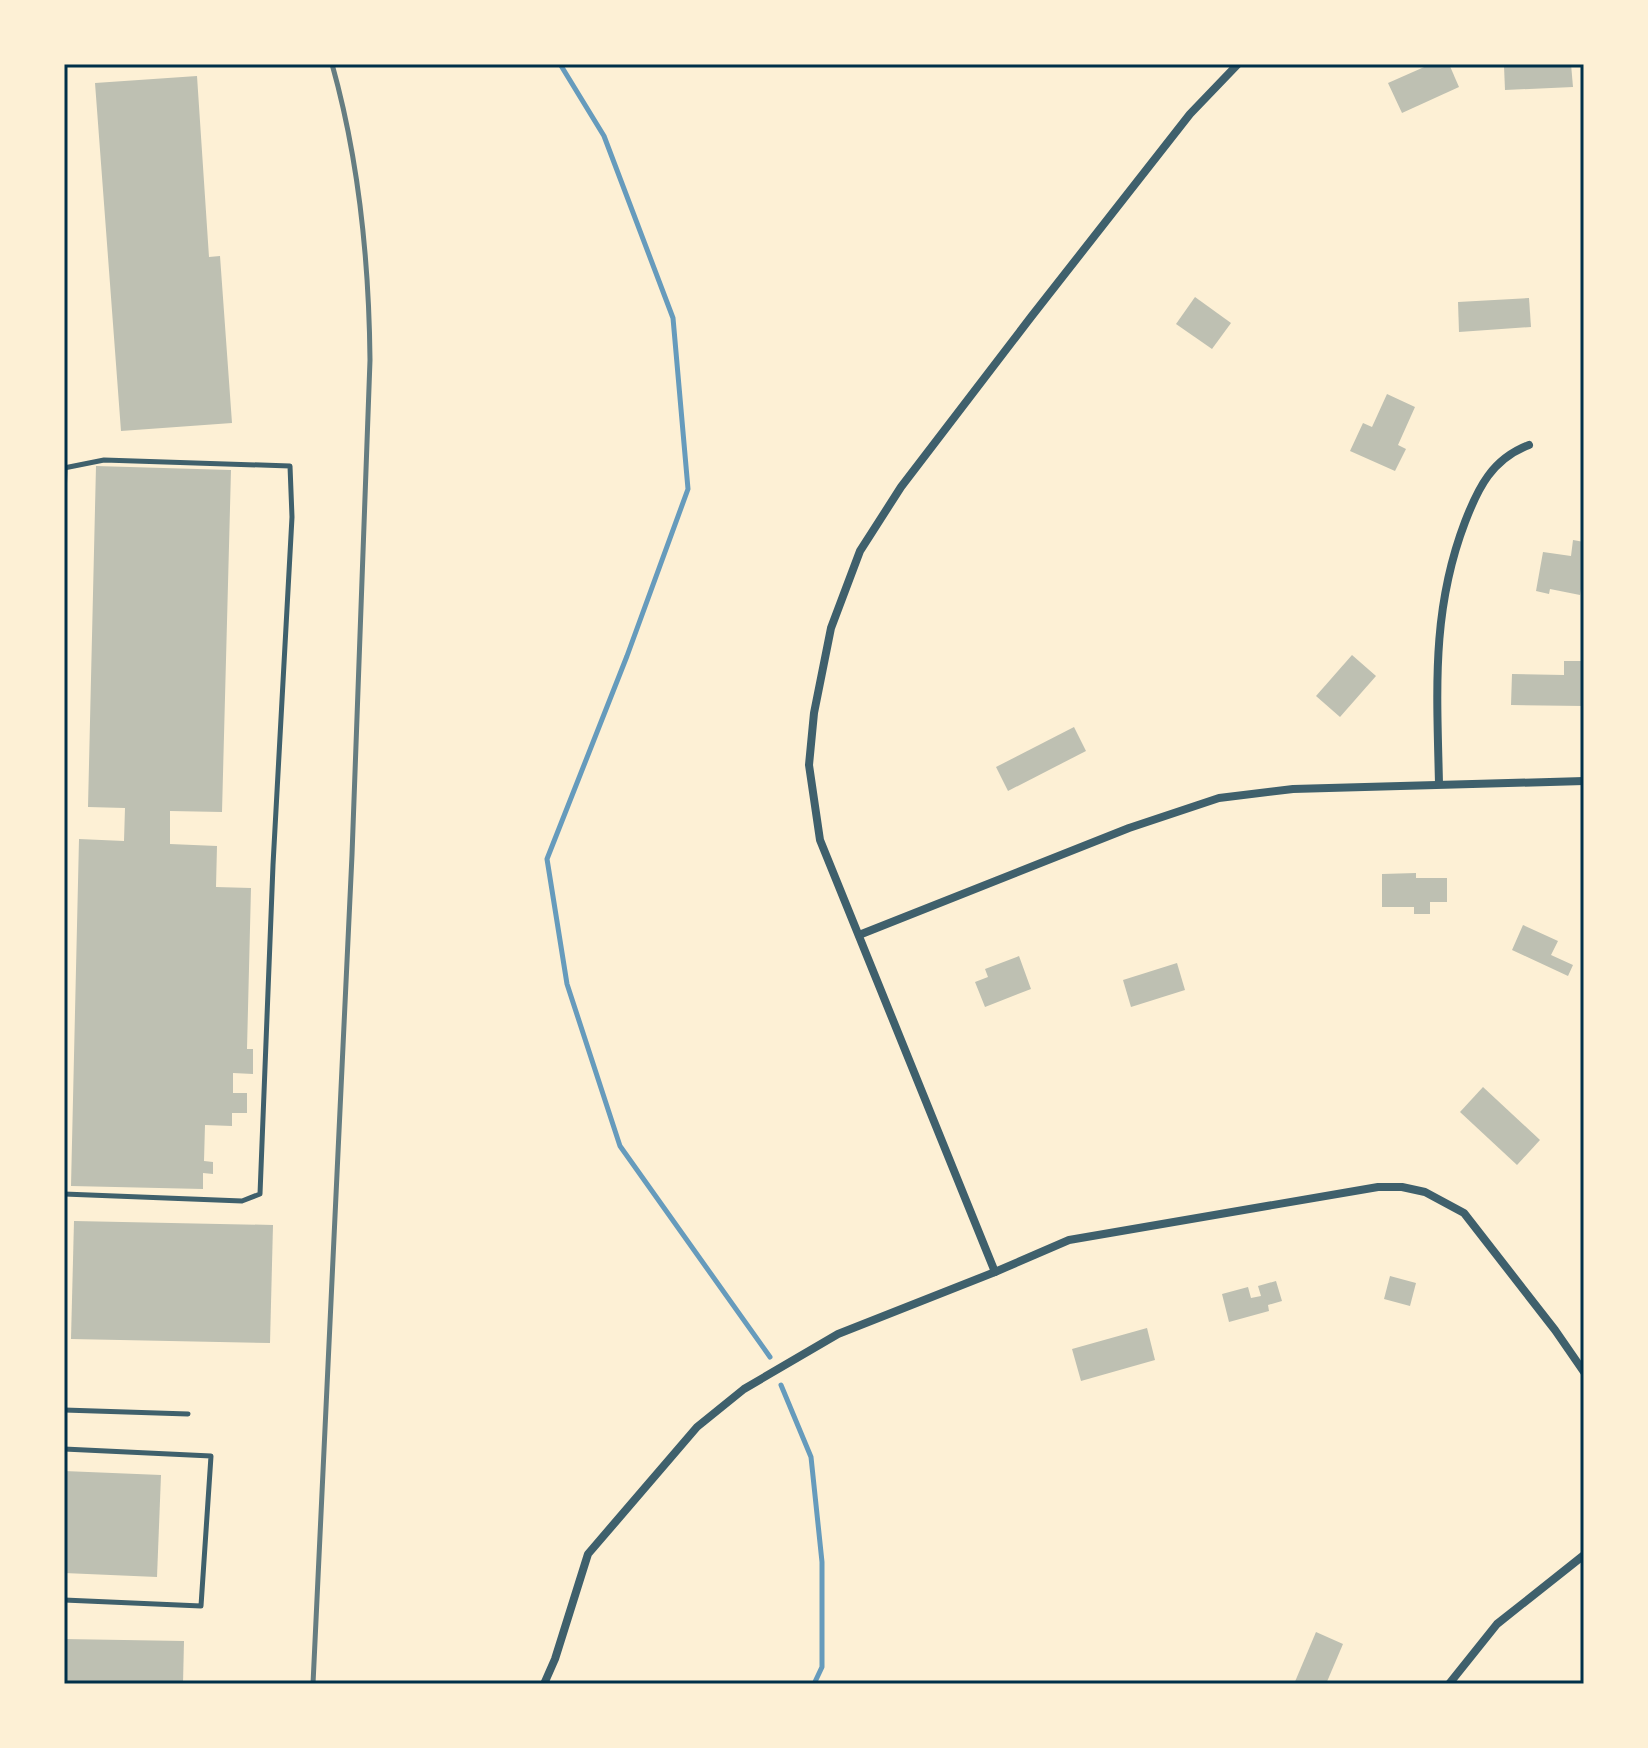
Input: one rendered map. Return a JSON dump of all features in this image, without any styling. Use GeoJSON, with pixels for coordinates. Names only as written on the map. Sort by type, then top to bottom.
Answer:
{"type":"FeatureCollection","features":[{"type":"Feature","properties":{"kind":"street"},"geometry":{"type":"LineString","coordinates":[[995,1272],[820,840],[809,765],[814,713],[831,628],[860,551],[901,487],[1190,114],[1238,64]]}},
{"type":"Feature","properties":{"kind":"street"},"geometry":{"type":"LineString","coordinates":[[1439,784],[1436,667],[1442,603],[1454,550],[1474,497],[1494,466],[1513,451],[1529,445]]}},
{"type":"Feature","properties":{"kind":"street"},"geometry":{"type":"LineString","coordinates":[[859,935],[1129,828],[1219,798],[1293,789],[1584,781]]}},
{"type":"Feature","properties":{"kind":"street"},"geometry":{"type":"LineString","coordinates":[[544,1684],[555,1659],[588,1554],[697,1427],[744,1389],[838,1334],[1069,1240],[1378,1187],[1402,1187],[1425,1192],[1464,1213],[1584,1372]]}},
{"type":"Feature","properties":{"kind":"street"},"geometry":{"type":"LineString","coordinates":[[1449,1684],[1497,1624],[1584,1555]]}},
{"type":"Feature","properties":{"kind":"lane"},"geometry":{"type":"LineString","coordinates":[[64,499],[65,468],[104,460],[290,466],[292,517],[273,865],[260,1194],[242,1201],[64,1194]]}},
{"type":"Feature","properties":{"kind":"lane"},"geometry":{"type":"LineString","coordinates":[[64,1410],[188,1414]]}},
{"type":"Feature","properties":{"kind":"lane"},"geometry":{"type":"LineString","coordinates":[[64,1449],[211,1456],[201,1606],[64,1600]]}},
{"type":"Feature","properties":{"kind":"building"},"geometry":{"type":"Polygon","coordinates":[[[1431,64],[1449,64],[1459,87],[1402,113],[1388,83],[1431,64]]]}},
{"type":"Feature","properties":{"kind":"building"},"geometry":{"type":"Polygon","coordinates":[[[1571,64],[1573,87],[1505,90],[1504,66],[1571,64]]]}},
{"type":"Feature","properties":{"kind":"building"},"geometry":{"type":"Polygon","coordinates":[[[197,76],[209,257],[220,256],[232,423],[121,431],[95,83],[197,76]]]}},
{"type":"Feature","properties":{"kind":"building"},"geometry":{"type":"Polygon","coordinates":[[[1195,297],[1231,323],[1212,349],[1176,324],[1195,297]]]}},
{"type":"Feature","properties":{"kind":"building"},"geometry":{"type":"Polygon","coordinates":[[[1529,298],[1531,327],[1459,332],[1458,302],[1529,298]]]}},
{"type":"Feature","properties":{"kind":"building"},"geometry":{"type":"Polygon","coordinates":[[[1387,394],[1415,407],[1398,445],[1406,449],[1395,471],[1350,451],[1363,423],[1372,427],[1387,394]]]}},
{"type":"Feature","properties":{"kind":"building"},"geometry":{"type":"Polygon","coordinates":[[[96,466],[231,470],[222,812],[170,811],[170,844],[217,846],[216,887],[251,888],[247,1049],[253,1049],[253,1074],[233,1073],[233,1093],[247,1093],[247,1113],[232,1113],[232,1126],[205,1125],[204,1161],[213,1162],[213,1174],[203,1173],[203,1189],[71,1186],[79,839],[124,841],[125,808],[88,807],[96,466]]]}},
{"type":"Feature","properties":{"kind":"building"},"geometry":{"type":"Polygon","coordinates":[[[1573,540],[1584,542],[1580,595],[1550,589],[1549,594],[1536,591],[1543,552],[1571,556],[1573,540]]]}},
{"type":"Feature","properties":{"kind":"building"},"geometry":{"type":"Polygon","coordinates":[[[1352,655],[1376,676],[1340,717],[1316,696],[1352,655]]]}},
{"type":"Feature","properties":{"kind":"building"},"geometry":{"type":"Polygon","coordinates":[[[1564,661],[1584,661],[1584,706],[1511,705],[1512,674],[1564,675],[1564,661]]]}},
{"type":"Feature","properties":{"kind":"building"},"geometry":{"type":"Polygon","coordinates":[[[1074,727],[1086,751],[1008,791],[996,767],[1074,727]]]}},
{"type":"Feature","properties":{"kind":"building"},"geometry":{"type":"Polygon","coordinates":[[[1416,873],[1416,878],[1447,878],[1447,902],[1430,902],[1430,914],[1414,914],[1414,907],[1382,907],[1382,874],[1416,873]]]}},
{"type":"Feature","properties":{"kind":"building"},"geometry":{"type":"Polygon","coordinates":[[[1523,925],[1558,941],[1551,955],[1573,965],[1568,976],[1512,950],[1523,925]]]}},
{"type":"Feature","properties":{"kind":"building"},"geometry":{"type":"Polygon","coordinates":[[[1019,956],[1031,989],[985,1007],[975,982],[988,977],[985,969],[1019,956]]]}},
{"type":"Feature","properties":{"kind":"building"},"geometry":{"type":"Polygon","coordinates":[[[1177,963],[1185,990],[1131,1007],[1123,980],[1177,963]]]}},
{"type":"Feature","properties":{"kind":"building"},"geometry":{"type":"Polygon","coordinates":[[[1483,1087],[1540,1140],[1517,1165],[1460,1112],[1483,1087]]]}},
{"type":"Feature","properties":{"kind":"building"},"geometry":{"type":"Polygon","coordinates":[[[74,1221],[273,1225],[270,1343],[71,1339],[74,1221]]]}},
{"type":"Feature","properties":{"kind":"building"},"geometry":{"type":"Polygon","coordinates":[[[1390,1276],[1416,1283],[1410,1306],[1384,1299],[1390,1276]]]}},
{"type":"Feature","properties":{"kind":"building"},"geometry":{"type":"Polygon","coordinates":[[[1276,1281],[1282,1301],[1268,1305],[1269,1311],[1229,1322],[1222,1294],[1248,1287],[1251,1298],[1261,1296],[1258,1286],[1276,1281]]]}},
{"type":"Feature","properties":{"kind":"building"},"geometry":{"type":"Polygon","coordinates":[[[1147,1328],[1155,1360],[1081,1381],[1072,1349],[1147,1328]]]}},
{"type":"Feature","properties":{"kind":"building"},"geometry":{"type":"Polygon","coordinates":[[[64,1471],[161,1475],[157,1577],[64,1573],[64,1471]]]}},
{"type":"Feature","properties":{"kind":"building"},"geometry":{"type":"Polygon","coordinates":[[[1316,1632],[1343,1644],[1326,1684],[1294,1684],[1316,1632]]]}},
{"type":"Feature","properties":{"kind":"building"},"geometry":{"type":"Polygon","coordinates":[[[64,1639],[184,1641],[183,1684],[64,1684],[64,1639]]]}},
{"type":"Feature","properties":{"kind":"waterway"},"geometry":{"type":"LineString","coordinates":[[560,64],[604,136],[673,318],[688,489],[627,656],[547,859],[567,984],[620,1146],[770,1357]]}},
{"type":"Feature","properties":{"kind":"waterway"},"geometry":{"type":"LineString","coordinates":[[781,1385],[811,1457],[822,1562],[822,1667],[814,1684]]}},
{"type":"Feature","properties":{"kind":"railway"},"geometry":{"type":"LineString","coordinates":[[313,1684],[352,855],[370,360],[361,210],[349,137],[332,64]]}}]}
